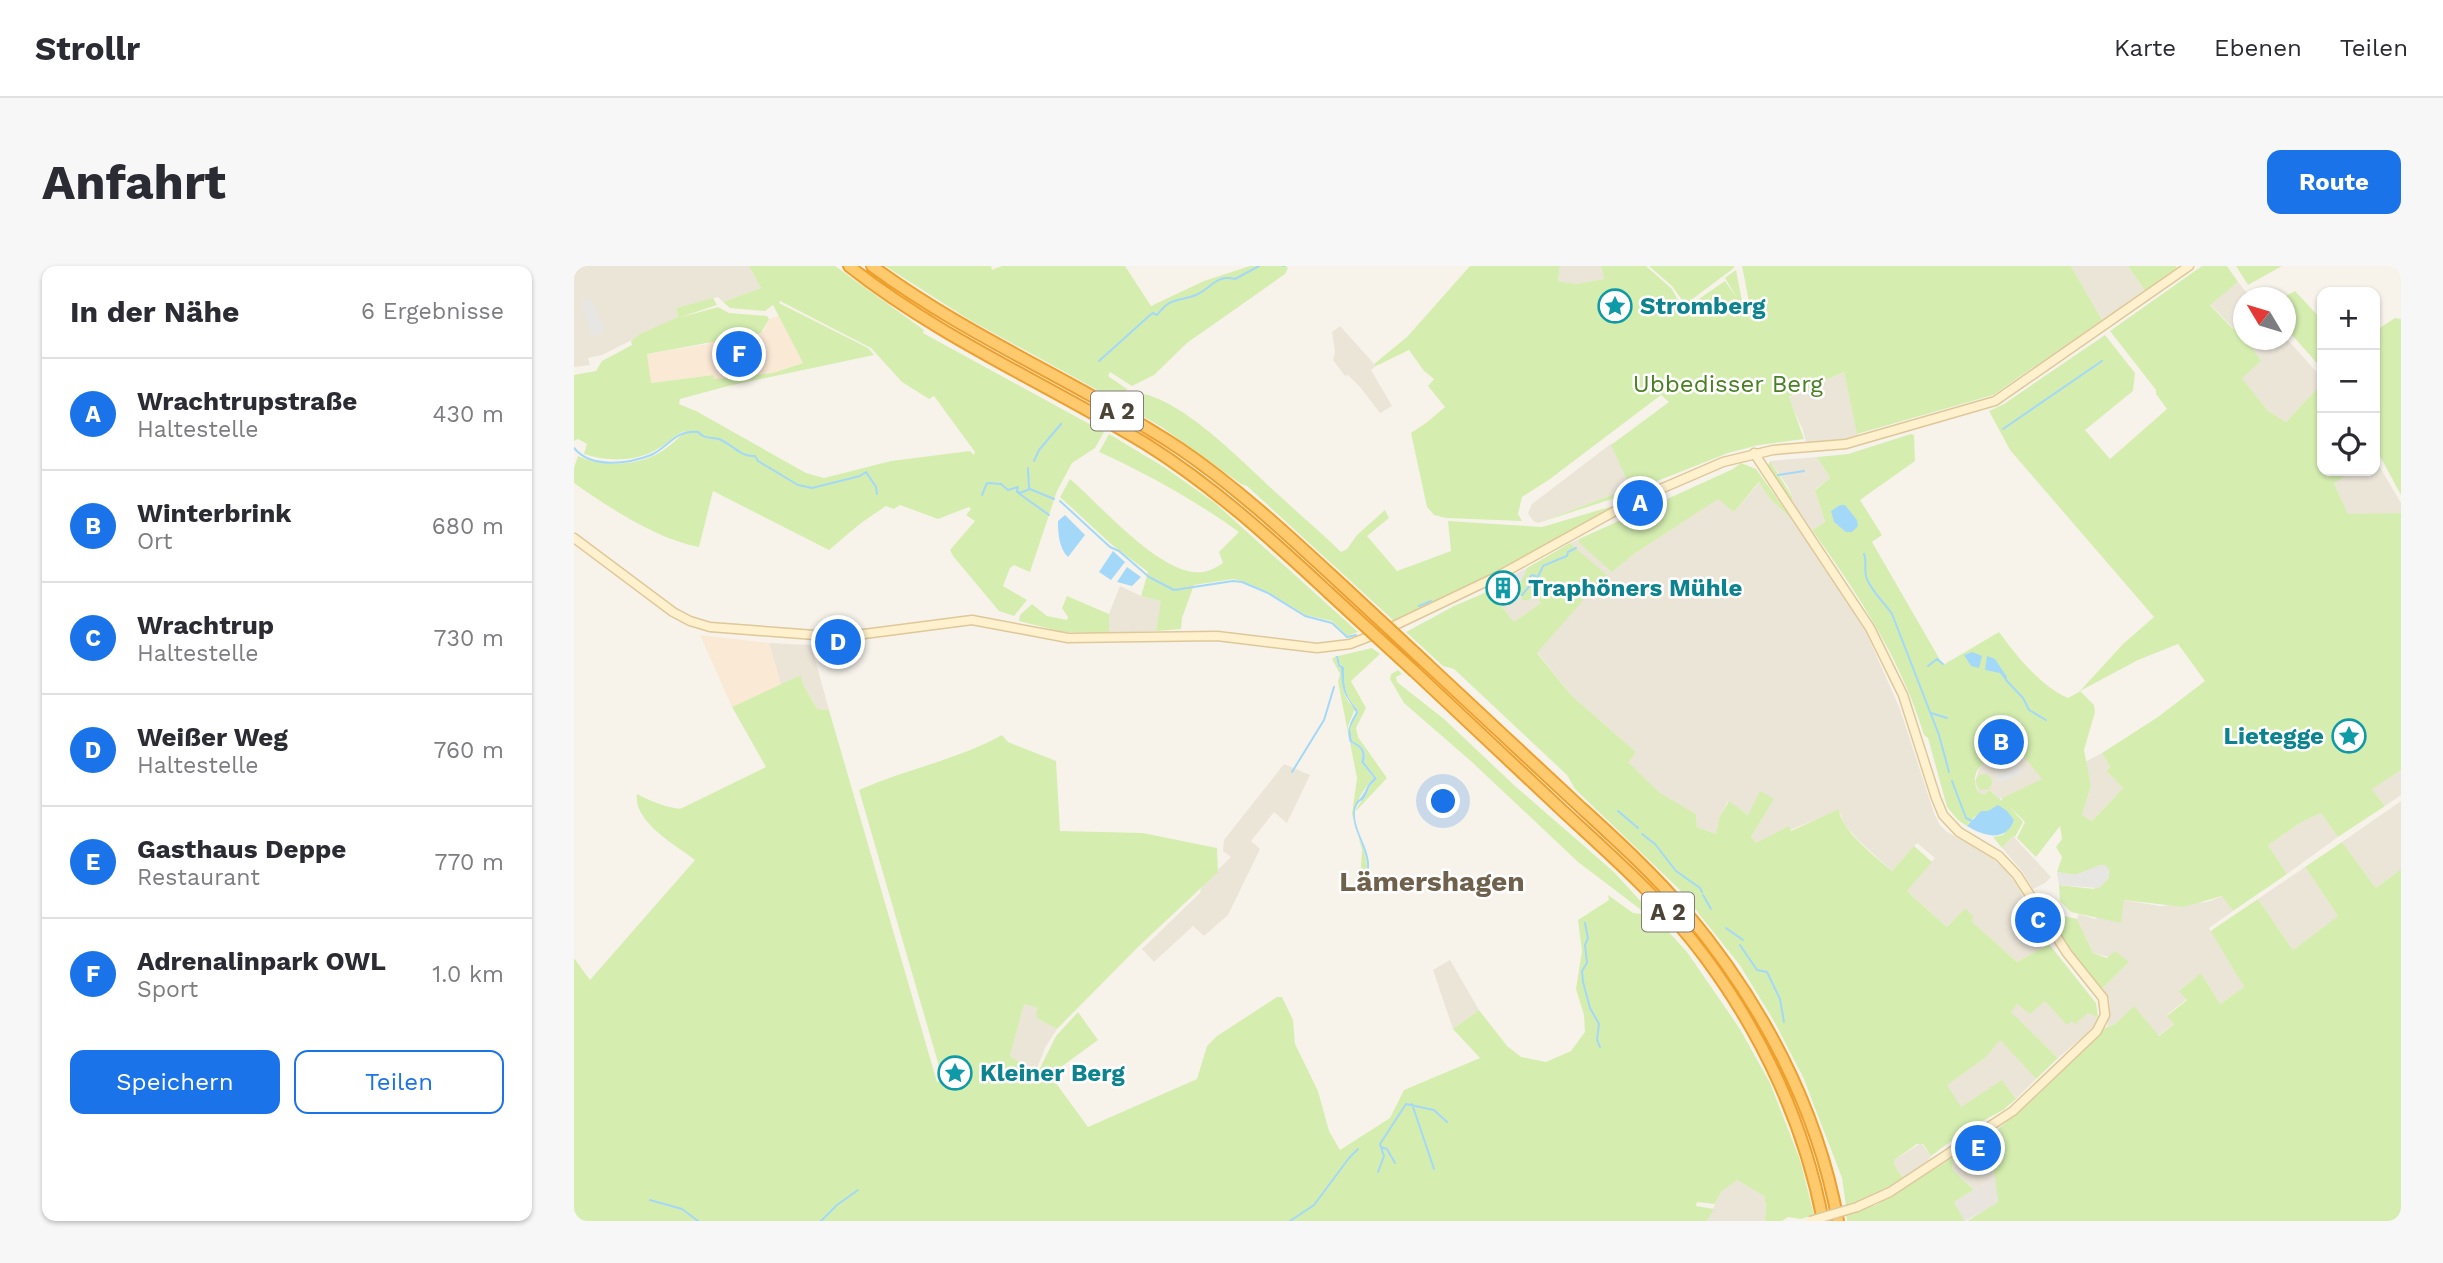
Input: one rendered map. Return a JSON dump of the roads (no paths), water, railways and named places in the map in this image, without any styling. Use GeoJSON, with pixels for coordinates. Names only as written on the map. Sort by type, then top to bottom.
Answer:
{"type":"FeatureCollection","features":[{"type":"Feature","properties":{"kind":"highway","name":"A 2"},"geometry":{"type":"LineString","coordinates":[[849,266],[944,331],[1169,459],[1230,503],[1645,888],[1704,956],[1745,1018],[1782,1089],[1810,1164],[1824,1221]]}},
{"type":"Feature","properties":{"kind":"highway","name":"A 2"},"geometry":{"type":"LineString","coordinates":[[872,266],[960,324],[1128,417],[1178,448],[1250,501],[1647,870],[1684,909],[1717,950],[1773,1037],[1793,1078],[1820,1150],[1838,1221]]}},
{"type":"Feature","properties":{"kind":"main road"},"geometry":{"type":"LineString","coordinates":[[574,538],[673,612],[710,627],[841,637],[972,620],[1068,638],[1217,636],[1328,648],[1350,644],[1387,629],[1498,576],[1635,500],[1713,466],[1754,453],[1846,444],[1995,401],[2189,266]]}},
{"type":"Feature","properties":{"kind":"main road"},"geometry":{"type":"LineString","coordinates":[[1754,453],[1870,628],[1903,695],[1943,815],[1959,832],[2012,867],[2067,953],[2103,998],[2106,1010],[2104,1021],[2097,1031],[2013,1111],[1890,1192],[1857,1207],[1811,1221]]}},
{"type":"Feature","properties":{"kind":"water"},"geometry":{"type":"Polygon","coordinates":[[[1845,505],[1857,520],[1858,526],[1852,532],[1846,532],[1834,522],[1831,511],[1845,505]]]}},
{"type":"Feature","properties":{"kind":"water"},"geometry":{"type":"Polygon","coordinates":[[[1065,515],[1085,535],[1068,557],[1061,545],[1058,531],[1058,521],[1065,515]]]}},
{"type":"Feature","properties":{"kind":"water"},"geometry":{"type":"Polygon","coordinates":[[[1113,551],[1125,562],[1111,580],[1099,572],[1113,551]]]}},
{"type":"Feature","properties":{"kind":"water"},"geometry":{"type":"Polygon","coordinates":[[[1127,567],[1141,577],[1132,586],[1117,582],[1127,567]]]}},
{"type":"Feature","properties":{"kind":"water"},"geometry":{"type":"Polygon","coordinates":[[[1972,652],[1982,656],[1979,668],[1971,666],[1964,655],[1972,652]]]}},
{"type":"Feature","properties":{"kind":"water"},"geometry":{"type":"Polygon","coordinates":[[[1336,656],[1344,667],[1349,699],[1358,713],[1350,728],[1352,741],[1363,749],[1364,762],[1377,779],[1357,805],[1355,814],[1369,862],[1364,881],[1362,880],[1367,863],[1353,814],[1356,803],[1374,778],[1361,762],[1361,750],[1350,742],[1349,727],[1356,712],[1344,692],[1341,668],[1336,656]]]}},
{"type":"Feature","properties":{"kind":"water"},"geometry":{"type":"Polygon","coordinates":[[[1987,656],[1995,659],[2007,677],[2006,681],[2000,673],[1985,670],[1987,656]]]}},
{"type":"Feature","properties":{"kind":"water"},"geometry":{"type":"Polygon","coordinates":[[[1998,805],[2014,820],[2006,832],[1987,835],[1967,826],[1981,811],[1988,811],[1998,805]]]}},
{"type":"Feature","properties":{"kind":"waterway"},"geometry":{"type":"LineString","coordinates":[[1099,361],[1149,316],[1153,313],[1157,315],[1171,302],[1196,295],[1223,278],[1235,279],[1259,266]]}},
{"type":"Feature","properties":{"kind":"waterway"},"geometry":{"type":"LineString","coordinates":[[2003,429],[2102,361]]}},
{"type":"Feature","properties":{"kind":"waterway"},"geometry":{"type":"LineString","coordinates":[[1034,461],[1039,450],[1061,424]]}},
{"type":"Feature","properties":{"kind":"waterway"},"geometry":{"type":"LineString","coordinates":[[574,448],[581,455],[600,462],[632,461],[651,455],[683,433],[698,432],[705,437],[724,441],[740,452],[755,456],[758,461],[798,485],[812,488],[860,476],[866,472],[876,487],[877,494]]}},
{"type":"Feature","properties":{"kind":"waterway"},"geometry":{"type":"LineString","coordinates":[[1028,468],[1029,488]]}},
{"type":"Feature","properties":{"kind":"waterway"},"geometry":{"type":"LineString","coordinates":[[1778,475],[1804,471]]}},
{"type":"Feature","properties":{"kind":"waterway"},"geometry":{"type":"LineString","coordinates":[[982,495],[987,483],[1001,484],[1008,490],[1018,487],[1017,491],[1020,493],[1030,489],[1054,499]]}},
{"type":"Feature","properties":{"kind":"waterway"},"geometry":{"type":"LineString","coordinates":[[1017,492],[1049,515]]}},
{"type":"Feature","properties":{"kind":"waterway"},"geometry":{"type":"LineString","coordinates":[[1060,501],[1110,547],[1119,551],[1149,577],[1174,590],[1242,582],[1268,593],[1305,616],[1332,623],[1347,637],[1356,635]]}},
{"type":"Feature","properties":{"kind":"waterway"},"geometry":{"type":"LineString","coordinates":[[1522,595],[1531,584],[1532,575],[1538,577],[1543,566],[1567,556],[1568,552],[1576,548]]}},
{"type":"Feature","properties":{"kind":"waterway"},"geometry":{"type":"LineString","coordinates":[[1864,554],[1868,581],[1892,614],[1939,735],[1949,772]]}},
{"type":"Feature","properties":{"kind":"waterway"},"geometry":{"type":"LineString","coordinates":[[1419,606],[1431,601]]}},
{"type":"Feature","properties":{"kind":"waterway"},"geometry":{"type":"LineString","coordinates":[[1928,666],[1937,659],[1943,664]]}},
{"type":"Feature","properties":{"kind":"waterway"},"geometry":{"type":"LineString","coordinates":[[2006,680],[2023,698],[2029,710],[2046,720]]}},
{"type":"Feature","properties":{"kind":"waterway"},"geometry":{"type":"LineString","coordinates":[[1292,772],[1324,720],[1334,687]]}},
{"type":"Feature","properties":{"kind":"waterway"},"geometry":{"type":"LineString","coordinates":[[1931,713],[1947,718]]}},
{"type":"Feature","properties":{"kind":"waterway"},"geometry":{"type":"LineString","coordinates":[[1952,781],[1966,818],[1972,821]]}},
{"type":"Feature","properties":{"kind":"waterway"},"geometry":{"type":"LineString","coordinates":[[1618,811],[1638,828]]}},
{"type":"Feature","properties":{"kind":"waterway"},"geometry":{"type":"LineString","coordinates":[[1642,834],[1655,844],[1676,871],[1702,892]]}},
{"type":"Feature","properties":{"kind":"waterway"},"geometry":{"type":"LineString","coordinates":[[1703,895],[1711,909]]}},
{"type":"Feature","properties":{"kind":"waterway"},"geometry":{"type":"LineString","coordinates":[[1585,923],[1588,938],[1585,945],[1587,963],[1582,971],[1583,982],[1590,1008],[1599,1024],[1597,1040],[1600,1047]]}},
{"type":"Feature","properties":{"kind":"waterway"},"geometry":{"type":"LineString","coordinates":[[1726,928],[1743,940]]}},
{"type":"Feature","properties":{"kind":"waterway"},"geometry":{"type":"LineString","coordinates":[[1740,945],[1757,970],[1767,972],[1780,999],[1784,1022]]}},
{"type":"Feature","properties":{"kind":"waterway"},"geometry":{"type":"LineString","coordinates":[[1378,1172],[1384,1156],[1380,1144],[1406,1104],[1434,1110],[1447,1122]]}},
{"type":"Feature","properties":{"kind":"waterway"},"geometry":{"type":"LineString","coordinates":[[1412,1104],[1434,1169]]}},
{"type":"Feature","properties":{"kind":"waterway"},"geometry":{"type":"LineString","coordinates":[[1381,1147],[1387,1149],[1395,1163]]}},
{"type":"Feature","properties":{"kind":"waterway"},"geometry":{"type":"LineString","coordinates":[[1290,1221],[1314,1205],[1358,1149]]}},
{"type":"Feature","properties":{"kind":"waterway"},"geometry":{"type":"LineString","coordinates":[[821,1221],[858,1190]]}},
{"type":"Feature","properties":{"kind":"waterway"},"geometry":{"type":"LineString","coordinates":[[650,1200],[682,1209],[698,1221]]}},
{"type":"Feature","properties":{"kind":"place","name":"Stromberg"},"geometry":{"type":"Point","coordinates":[1615,306]}},
{"type":"Feature","properties":{"kind":"place","name":"Adrenalinpark OWL"},"geometry":{"type":"Point","coordinates":[739,354]}},
{"type":"Feature","properties":{"kind":"place","name":"Wrachtrupstraße"},"geometry":{"type":"Point","coordinates":[1640,503]}},
{"type":"Feature","properties":{"kind":"place","name":"Traphöners Mühle"},"geometry":{"type":"Point","coordinates":[1503,588]}},
{"type":"Feature","properties":{"kind":"place","name":"Weißer Weg"},"geometry":{"type":"Point","coordinates":[838,642]}},
{"type":"Feature","properties":{"kind":"place","name":"Lietegge"},"geometry":{"type":"Point","coordinates":[2349,736]}},
{"type":"Feature","properties":{"kind":"place","name":"Winterbrink"},"geometry":{"type":"Point","coordinates":[2001,742]}},
{"type":"Feature","properties":{"kind":"place","name":"Wrachtrup"},"geometry":{"type":"Point","coordinates":[2038,920]}},
{"type":"Feature","properties":{"kind":"place","name":"Kleiner Berg"},"geometry":{"type":"Point","coordinates":[955,1073]}},
{"type":"Feature","properties":{"kind":"place","name":"Gasthaus Deppe"},"geometry":{"type":"Point","coordinates":[1978,1148]}},
{"type":"Feature","properties":{"kind":"district","name":"Lämershagen"},"geometry":{"type":"Point","coordinates":[1432,881]}},
{"type":"Feature","properties":{"kind":"park label","name":"Ubbedisser Berg"},"geometry":{"type":"Point","coordinates":[1728,384]}}]}
